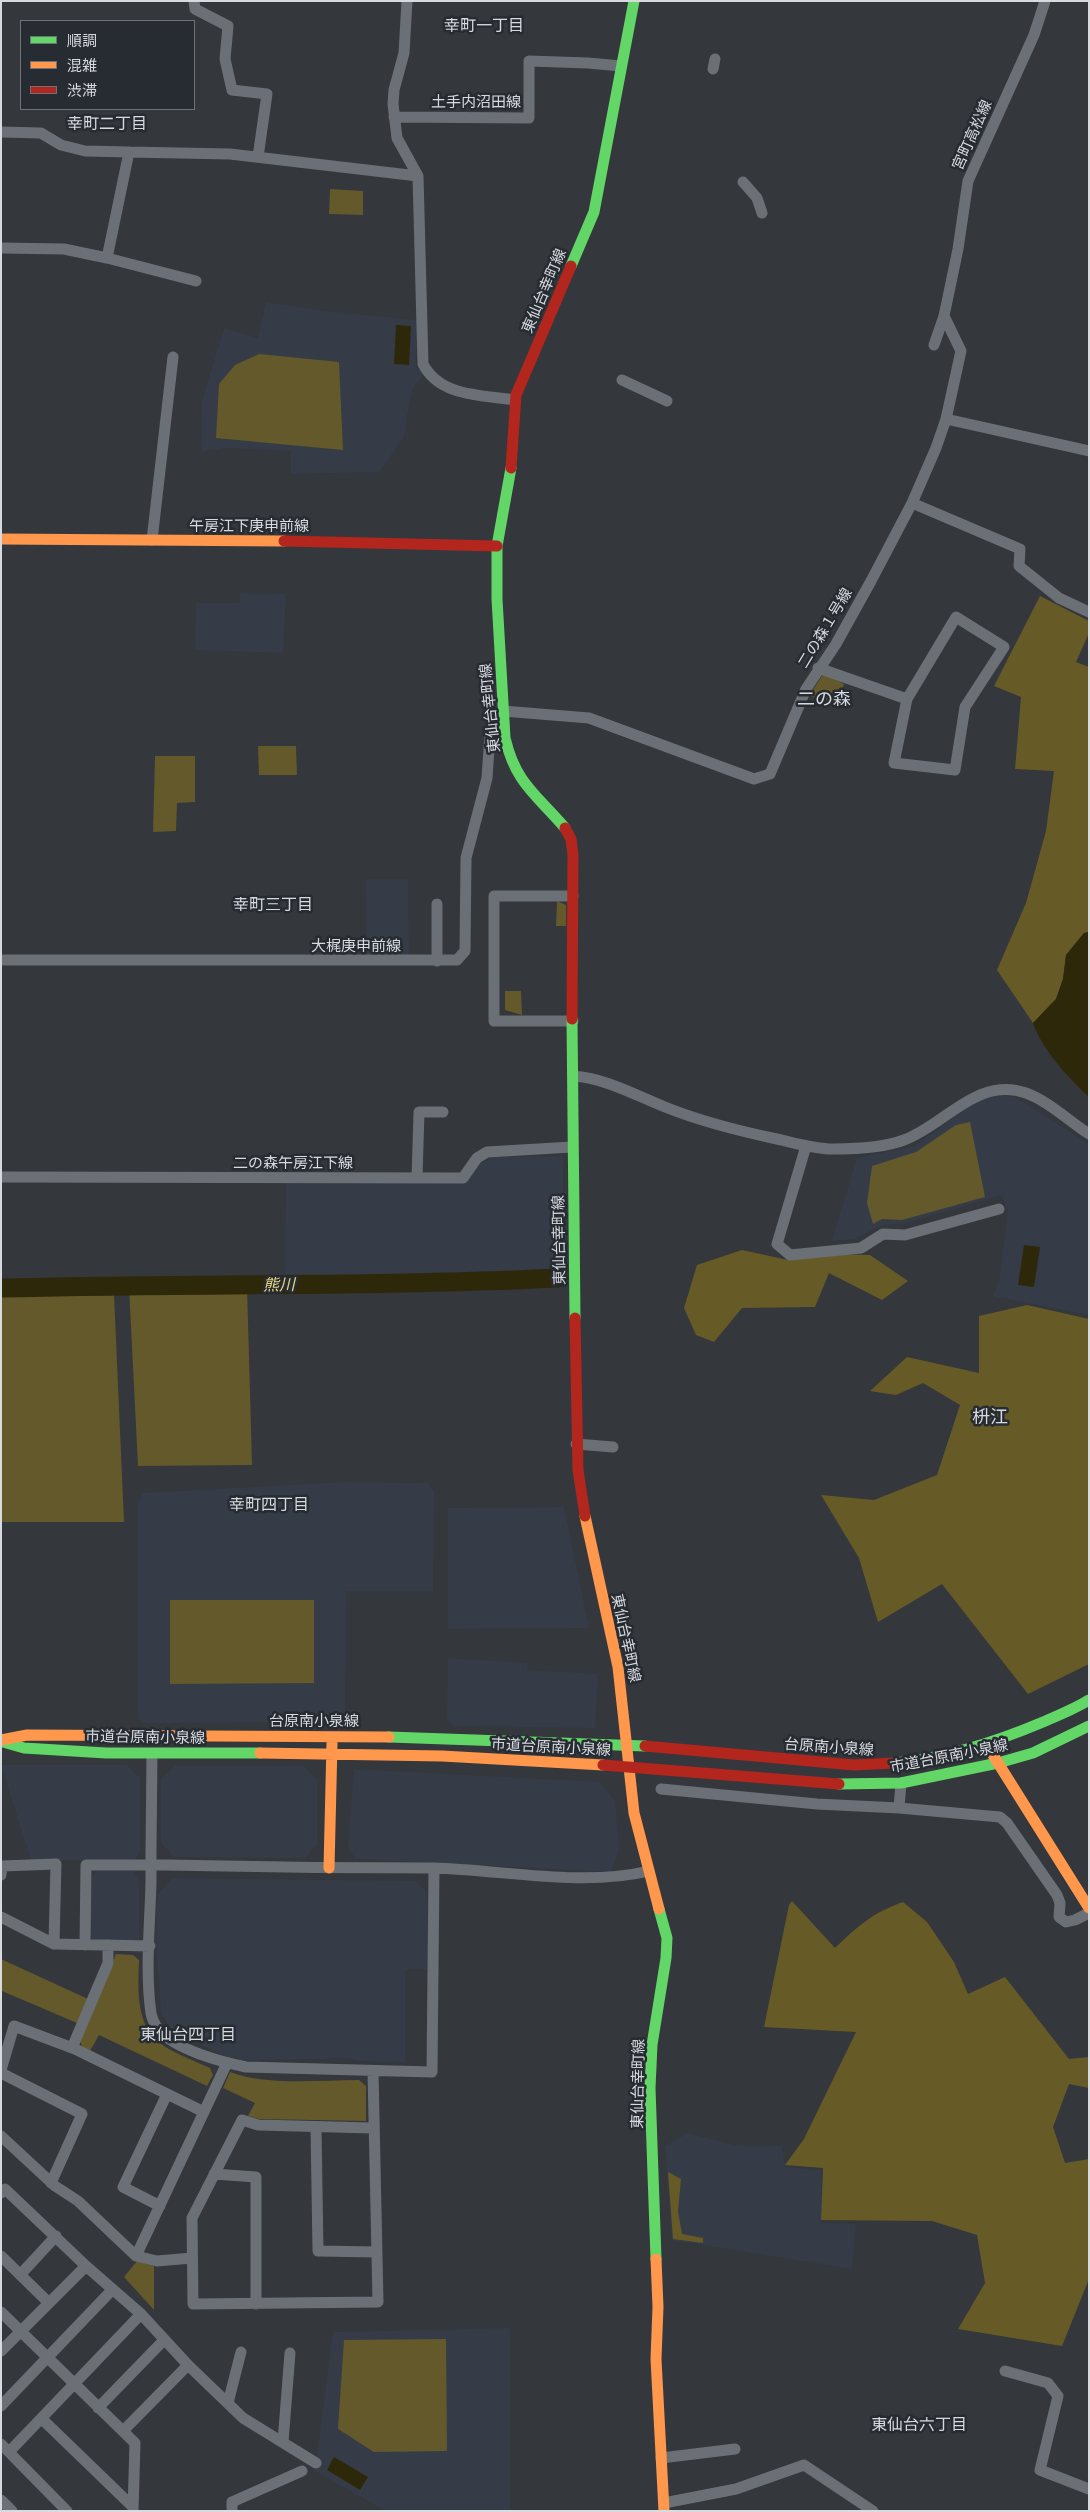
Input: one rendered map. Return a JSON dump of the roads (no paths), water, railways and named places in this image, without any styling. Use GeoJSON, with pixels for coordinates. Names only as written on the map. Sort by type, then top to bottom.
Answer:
{"type":"FeatureCollection","features":[{"type":"Feature","properties":{"kind":"street"},"geometry":{"type":"LineString","coordinates":[[194,1],[195,9],[228,26],[225,59],[232,90],[267,94],[258,157]]}},
{"type":"Feature","properties":{"kind":"street"},"geometry":{"type":"LineString","coordinates":[[407,1],[404,53],[394,90],[394,117],[397,138],[418,176],[423,364],[429,376],[438,384],[452,390],[515,400]]}},
{"type":"Feature","properties":{"kind":"street","name":"東仙台幸町線"},"geometry":{"type":"LineString","coordinates":[[634,1],[599,196],[515,400],[513,456],[497,546],[497,599],[503,714],[510,759],[520,779],[564,827],[570,839],[573,855],[572,1147],[576,1444],[588,1538],[618,1667],[634,1813],[667,1938],[665,1964],[652,2045],[650,2088],[657,2243],[658,2307],[656,2359],[664,2507]]}},
{"type":"Feature","properties":{"kind":"street","name":"宮町高松線"},"geometry":{"type":"LineString","coordinates":[[934,345],[944,316],[958,249],[968,181],[1034,35],[1045,1]]}},
{"type":"Feature","properties":{"kind":"street","name":"土手内沼田線"},"geometry":{"type":"LineString","coordinates":[[394,117],[528,118],[529,61],[588,62],[621,66]]}},
{"type":"Feature","properties":{"kind":"street"},"geometry":{"type":"LineString","coordinates":[[1,132],[41,134],[61,145],[85,151],[258,157],[329,167],[418,176]]}},
{"type":"Feature","properties":{"kind":"street"},"geometry":{"type":"LineString","coordinates":[[107,258],[129,152]]}},
{"type":"Feature","properties":{"kind":"street"},"geometry":{"type":"LineString","coordinates":[[743,182],[757,198],[762,213]]}},
{"type":"Feature","properties":{"kind":"street"},"geometry":{"type":"LineString","coordinates":[[1,248],[64,249],[196,281]]}},
{"type":"Feature","properties":{"kind":"street","name":"二の森１号線"},"geometry":{"type":"LineString","coordinates":[[503,714],[589,718],[754,779],[770,774],[806,690],[818,668],[836,644],[912,503],[946,419],[961,351],[944,316]]}},
{"type":"Feature","properties":{"kind":"street"},"geometry":{"type":"LineString","coordinates":[[152,540],[173,357]]}},
{"type":"Feature","properties":{"kind":"street"},"geometry":{"type":"LineString","coordinates":[[622,380],[667,401]]}},
{"type":"Feature","properties":{"kind":"street"},"geometry":{"type":"LineString","coordinates":[[946,419],[1089,451]]}},
{"type":"Feature","properties":{"kind":"street"},"geometry":{"type":"LineString","coordinates":[[912,503],[1020,549],[1019,566],[1036,582],[1058,598],[1089,612]]}},
{"type":"Feature","properties":{"kind":"street","name":"午房江下庚申前線"},"geometry":{"type":"LineString","coordinates":[[1,539],[361,542],[497,546]]}},
{"type":"Feature","properties":{"kind":"street"},"geometry":{"type":"LineString","coordinates":[[956,617],[1004,647],[965,707],[955,770],[894,763],[907,698],[956,617]]}},
{"type":"Feature","properties":{"kind":"street"},"geometry":{"type":"LineString","coordinates":[[818,668],[907,698]]}},
{"type":"Feature","properties":{"kind":"street","name":"大梶庚申前線"},"geometry":{"type":"LineString","coordinates":[[1,960],[457,960],[465,951],[466,858],[487,778],[490,735],[503,714]]}},
{"type":"Feature","properties":{"kind":"street"},"geometry":{"type":"LineString","coordinates":[[573,896],[494,896],[494,1021],[573,1021]]}},
{"type":"Feature","properties":{"kind":"street"},"geometry":{"type":"LineString","coordinates":[[438,904],[438,961]]}},
{"type":"Feature","properties":{"kind":"street"},"geometry":{"type":"LineString","coordinates":[[573,1076],[597,1079],[699,1121],[806,1146],[832,1150],[870,1147],[903,1141],[932,1126],[974,1096],[993,1090],[1024,1092],[1037,1098],[1089,1134]]}},
{"type":"Feature","properties":{"kind":"street"},"geometry":{"type":"LineString","coordinates":[[417,1178],[419,1112],[443,1112]]}},
{"type":"Feature","properties":{"kind":"street"},"geometry":{"type":"LineString","coordinates":[[806,1146],[777,1244],[790,1255],[861,1248],[884,1234],[905,1236],[999,1209]]}},
{"type":"Feature","properties":{"kind":"street","name":"二の森午房江下線"},"geometry":{"type":"LineString","coordinates":[[1,1177],[463,1178],[477,1158],[487,1152],[572,1147]]}},
{"type":"Feature","properties":{"kind":"street"},"geometry":{"type":"LineString","coordinates":[[576,1444],[613,1447]]}},
{"type":"Feature","properties":{"kind":"street","name":"台原南小泉線"},"geometry":{"type":"LineString","coordinates":[[676,1749],[854,1765],[883,1765],[922,1761],[987,1744],[1023,1731],[1089,1700]]}},
{"type":"Feature","properties":{"kind":"street","name":"市道台原南小泉線"},"geometry":{"type":"LineString","coordinates":[[1,1740],[24,1748],[152,1754],[442,1756],[629,1766],[837,1784],[901,1783],[998,1763],[1032,1753],[1089,1726]]}},
{"type":"Feature","properties":{"kind":"street","name":"台原南小泉線"},"geometry":{"type":"LineString","coordinates":[[1,1740],[27,1736],[332,1736],[441,1737],[627,1745]]}},
{"type":"Feature","properties":{"kind":"street"},"geometry":{"type":"LineString","coordinates":[[329,1868],[332,1736]]}},
{"type":"Feature","properties":{"kind":"street"},"geometry":{"type":"LineString","coordinates":[[987,1744],[1089,1908]]}},
{"type":"Feature","properties":{"kind":"street","name":"市道台原南小泉線"},"geometry":{"type":"LineString","coordinates":[[627,1745],[676,1749]]}},
{"type":"Feature","properties":{"kind":"street"},"geometry":{"type":"LineString","coordinates":[[152,1754],[151,2014],[159,2029],[173,2042],[227,2063],[246,2067],[432,2072],[434,1868]]}},
{"type":"Feature","properties":{"kind":"street"},"geometry":{"type":"LineString","coordinates":[[899,1808],[901,1783]]}},
{"type":"Feature","properties":{"kind":"street"},"geometry":{"type":"LineString","coordinates":[[660,1789],[817,1804],[899,1808],[1000,1817],[1007,1823],[1058,1895],[1060,1903],[1059,1917],[1066,1922],[1089,1913]]}},
{"type":"Feature","properties":{"kind":"street"},"geometry":{"type":"LineString","coordinates":[[1,1875],[2,1866],[56,1864],[54,1944]]}},
{"type":"Feature","properties":{"kind":"street"},"geometry":{"type":"LineString","coordinates":[[85,1945],[86,1865],[434,1868],[592,1878],[629,1876],[649,1872]]}},
{"type":"Feature","properties":{"kind":"street"},"geometry":{"type":"LineString","coordinates":[[1,1917],[54,1944],[150,1946]]}},
{"type":"Feature","properties":{"kind":"street"},"geometry":{"type":"LineString","coordinates":[[72,2048],[108,1963],[108,1945]]}},
{"type":"Feature","properties":{"kind":"street"},"geometry":{"type":"LineString","coordinates":[[51,2183],[82,2114],[1,2072],[14,2026],[72,2048],[204,2112]]}},
{"type":"Feature","properties":{"kind":"street"},"geometry":{"type":"LineString","coordinates":[[136,2256],[227,2063]]}},
{"type":"Feature","properties":{"kind":"street"},"geometry":{"type":"LineString","coordinates":[[372,2128],[258,2125],[242,2120],[192,2218],[193,2304],[378,2302],[372,2128],[373,2070]]}},
{"type":"Feature","properties":{"kind":"street"},"geometry":{"type":"LineString","coordinates":[[160,2206],[123,2187],[167,2094]]}},
{"type":"Feature","properties":{"kind":"street"},"geometry":{"type":"LineString","coordinates":[[316,2127],[318,2251],[376,2252]]}},
{"type":"Feature","properties":{"kind":"street"},"geometry":{"type":"LineString","coordinates":[[1,2136],[51,2183],[78,2201],[136,2256],[157,2261],[192,2258]]}},
{"type":"Feature","properties":{"kind":"street"},"geometry":{"type":"LineString","coordinates":[[214,2174],[256,2176],[256,2304]]}},
{"type":"Feature","properties":{"kind":"street"},"geometry":{"type":"LineString","coordinates":[[1,2193],[5,2189],[140,2314],[188,2366],[243,2418],[316,2463]]}},
{"type":"Feature","properties":{"kind":"street"},"geometry":{"type":"LineString","coordinates":[[20,2275],[56,2236]]}},
{"type":"Feature","properties":{"kind":"street"},"geometry":{"type":"LineString","coordinates":[[1,2256],[49,2303]]}},
{"type":"Feature","properties":{"kind":"street"},"geometry":{"type":"LineString","coordinates":[[1,2351],[86,2266]]}},
{"type":"Feature","properties":{"kind":"street"},"geometry":{"type":"LineString","coordinates":[[1,2406],[112,2290]]}},
{"type":"Feature","properties":{"kind":"street"},"geometry":{"type":"LineString","coordinates":[[1,2312],[135,2443],[133,2509]]}},
{"type":"Feature","properties":{"kind":"street"},"geometry":{"type":"LineString","coordinates":[[67,2511],[5,2448],[42,2419],[140,2314]]}},
{"type":"Feature","properties":{"kind":"street"},"geometry":{"type":"LineString","coordinates":[[98,2408],[164,2340]]}},
{"type":"Feature","properties":{"kind":"street"},"geometry":{"type":"LineString","coordinates":[[228,2403],[241,2352]]}},
{"type":"Feature","properties":{"kind":"street"},"geometry":{"type":"LineString","coordinates":[[283,2442],[290,2353]]}},
{"type":"Feature","properties":{"kind":"street"},"geometry":{"type":"LineString","coordinates":[[123,2431],[188,2366]]}},
{"type":"Feature","properties":{"kind":"street"},"geometry":{"type":"LineString","coordinates":[[1005,2371],[1048,2383],[1058,2396],[1040,2470],[1089,2489]]}},
{"type":"Feature","properties":{"kind":"street"},"geometry":{"type":"LineString","coordinates":[[42,2419],[133,2509]]}},
{"type":"Feature","properties":{"kind":"street"},"geometry":{"type":"LineString","coordinates":[[660,2458],[735,2449]]}},
{"type":"Feature","properties":{"kind":"street"},"geometry":{"type":"LineString","coordinates":[[664,2507],[736,2489],[804,2465],[873,2511]]}},
{"type":"Feature","properties":{"kind":"street"},"geometry":{"type":"LineString","coordinates":[[232,2511],[232,2502],[302,2471]]}},
{"type":"Feature","properties":{"kind":"street"},"geometry":{"type":"LineString","coordinates":[[1,2500],[12,2511]]}},
{"type":"Feature","properties":{"kind":"waterway","name":"熊川"},"geometry":{"type":"LineString","coordinates":[[1,1288],[418,1283],[557,1278]]}},
{"type":"Feature","properties":{"kind":"district","name":"幸町一丁目"},"geometry":{"type":"Point","coordinates":[484,26]}},
{"type":"Feature","properties":{"kind":"district","name":"幸町二丁目"},"geometry":{"type":"Point","coordinates":[107,124]}},
{"type":"Feature","properties":{"kind":"district","name":"二の森"},"geometry":{"type":"Point","coordinates":[824,699]}},
{"type":"Feature","properties":{"kind":"district","name":"幸町三丁目"},"geometry":{"type":"Point","coordinates":[273,905]}},
{"type":"Feature","properties":{"kind":"district","name":"枡江"},"geometry":{"type":"Point","coordinates":[990,1417]}},
{"type":"Feature","properties":{"kind":"district","name":"幸町四丁目"},"geometry":{"type":"Point","coordinates":[269,1505]}},
{"type":"Feature","properties":{"kind":"district","name":"東仙台四丁目"},"geometry":{"type":"Point","coordinates":[188,2035]}},
{"type":"Feature","properties":{"kind":"district","name":"東仙台六丁目"},"geometry":{"type":"Point","coordinates":[919,2425]}}]}
